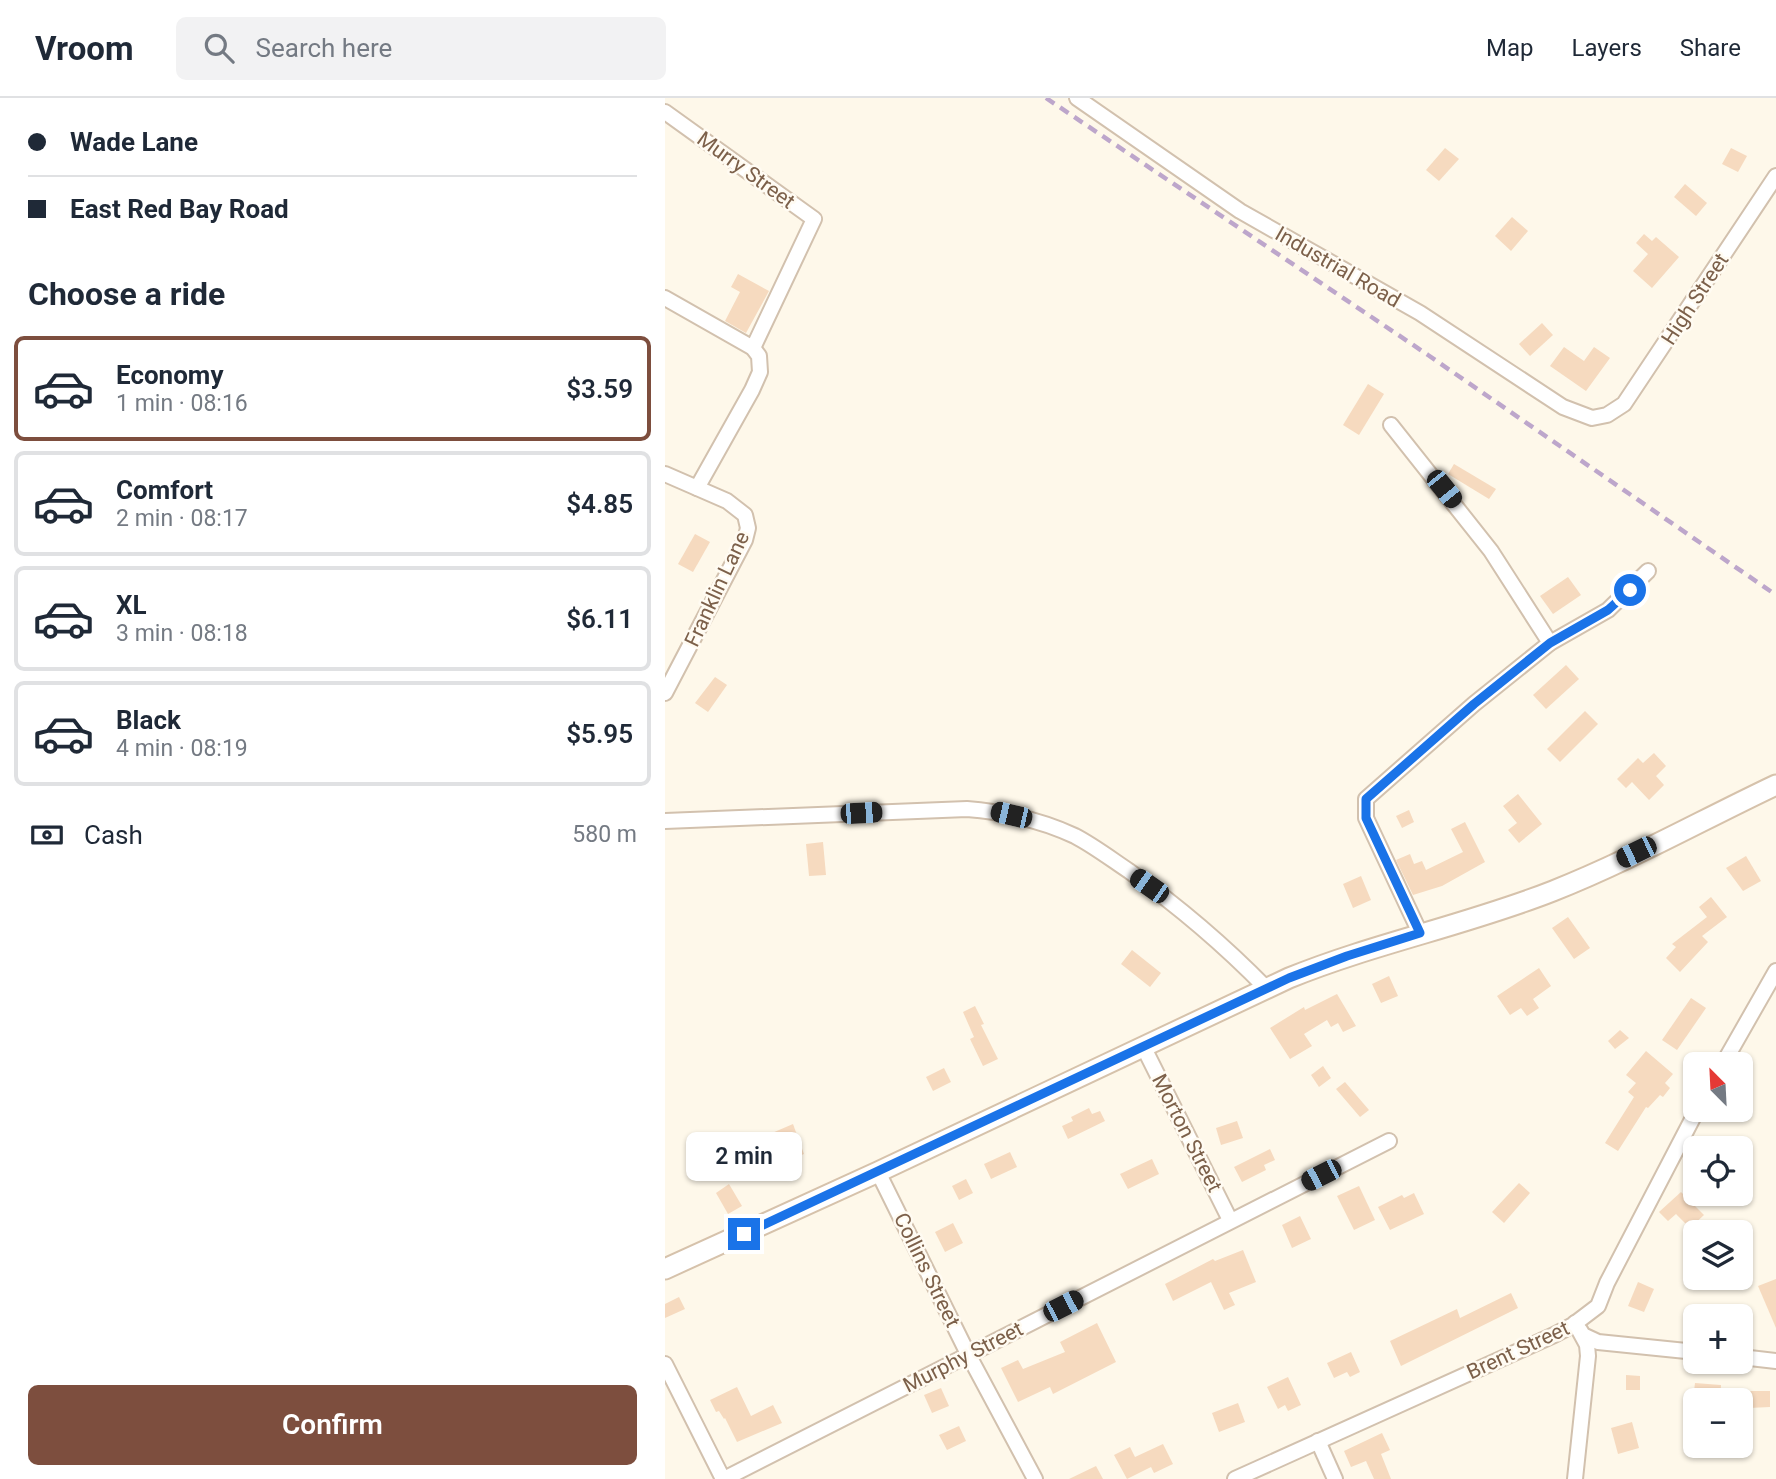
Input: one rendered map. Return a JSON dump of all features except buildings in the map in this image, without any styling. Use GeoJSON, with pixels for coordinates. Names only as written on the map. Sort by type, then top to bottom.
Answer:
{"type":"FeatureCollection","features":[{"type":"Feature","properties":{"kind":"street","name":"Industrial Road"},"geometry":{"type":"LineString","coordinates":[[1077,98],[1240,211],[1420,313],[1563,407],[1592,418],[1607,415]]}},
{"type":"Feature","properties":{"kind":"street","name":"Murry Street"},"geometry":{"type":"LineString","coordinates":[[665,112],[814,219],[753,348]]}},
{"type":"Feature","properties":{"kind":"street","name":"High Street"},"geometry":{"type":"LineString","coordinates":[[1607,415],[1624,404],[1637,386],[1776,176]]}},
{"type":"Feature","properties":{"kind":"street"},"geometry":{"type":"LineString","coordinates":[[665,298],[753,348],[759,356],[760,366],[753,390],[697,488],[665,474]]}},
{"type":"Feature","properties":{"kind":"street"},"geometry":{"type":"LineString","coordinates":[[1391,425],[1491,551],[1550,643]]}},
{"type":"Feature","properties":{"kind":"street","name":"Franklin Lane"},"geometry":{"type":"LineString","coordinates":[[665,693],[745,540],[747,522],[741,510],[697,488]]}},
{"type":"Feature","properties":{"kind":"street"},"geometry":{"type":"LineString","coordinates":[[1420,933],[1366,818],[1366,799],[1474,704],[1550,643],[1608,610],[1648,571]]}},
{"type":"Feature","properties":{"kind":"street"},"geometry":{"type":"LineString","coordinates":[[665,1269],[878,1172],[1266,988],[1326,963],[1553,891],[1776,785]]}},
{"type":"Feature","properties":{"kind":"street"},"geometry":{"type":"LineString","coordinates":[[665,821],[967,809],[993,811],[1030,819],[1063,831],[1094,847],[1149,886],[1242,963],[1266,988]]}},
{"type":"Feature","properties":{"kind":"street"},"geometry":{"type":"LineString","coordinates":[[1730,1052],[1776,971]]}},
{"type":"Feature","properties":{"kind":"street","name":"Morton Street"},"geometry":{"type":"LineString","coordinates":[[1143,1046],[1230,1220]]}},
{"type":"Feature","properties":{"kind":"street","name":"Brent Street"},"geometry":{"type":"LineString","coordinates":[[1235,1479],[1554,1335],[1598,1306],[1607,1283],[1691,1122]]}},
{"type":"Feature","properties":{"kind":"street","name":"Murphy Street"},"geometry":{"type":"LineString","coordinates":[[724,1479],[1389,1141]]}},
{"type":"Feature","properties":{"kind":"street","name":"Collins Street"},"geometry":{"type":"LineString","coordinates":[[878,1172],[968,1354],[1035,1479]]}},
{"type":"Feature","properties":{"kind":"street"},"geometry":{"type":"LineString","coordinates":[[1576,1323],[1583,1335],[1598,1342],[1683,1351]]}},
{"type":"Feature","properties":{"kind":"street"},"geometry":{"type":"LineString","coordinates":[[1575,1479],[1588,1356],[1587,1345],[1576,1323]]}},
{"type":"Feature","properties":{"kind":"street"},"geometry":{"type":"LineString","coordinates":[[1753,1358],[1776,1361]]}},
{"type":"Feature","properties":{"kind":"street"},"geometry":{"type":"LineString","coordinates":[[665,1364],[724,1479]]}},
{"type":"Feature","properties":{"kind":"street"},"geometry":{"type":"LineString","coordinates":[[1318,1441],[1335,1479]]}},
{"type":"Feature","properties":{"kind":"railway"},"geometry":{"type":"LineString","coordinates":[[1046,98],[1428,355],[1776,595]]}},
{"type":"Feature","properties":{"kind":"route"},"geometry":{"type":"LineString","coordinates":[[744,1234],[1289,978],[1420,933],[1366,818],[1366,799],[1474,704],[1550,643],[1608,610],[1630,590]]}}]}
